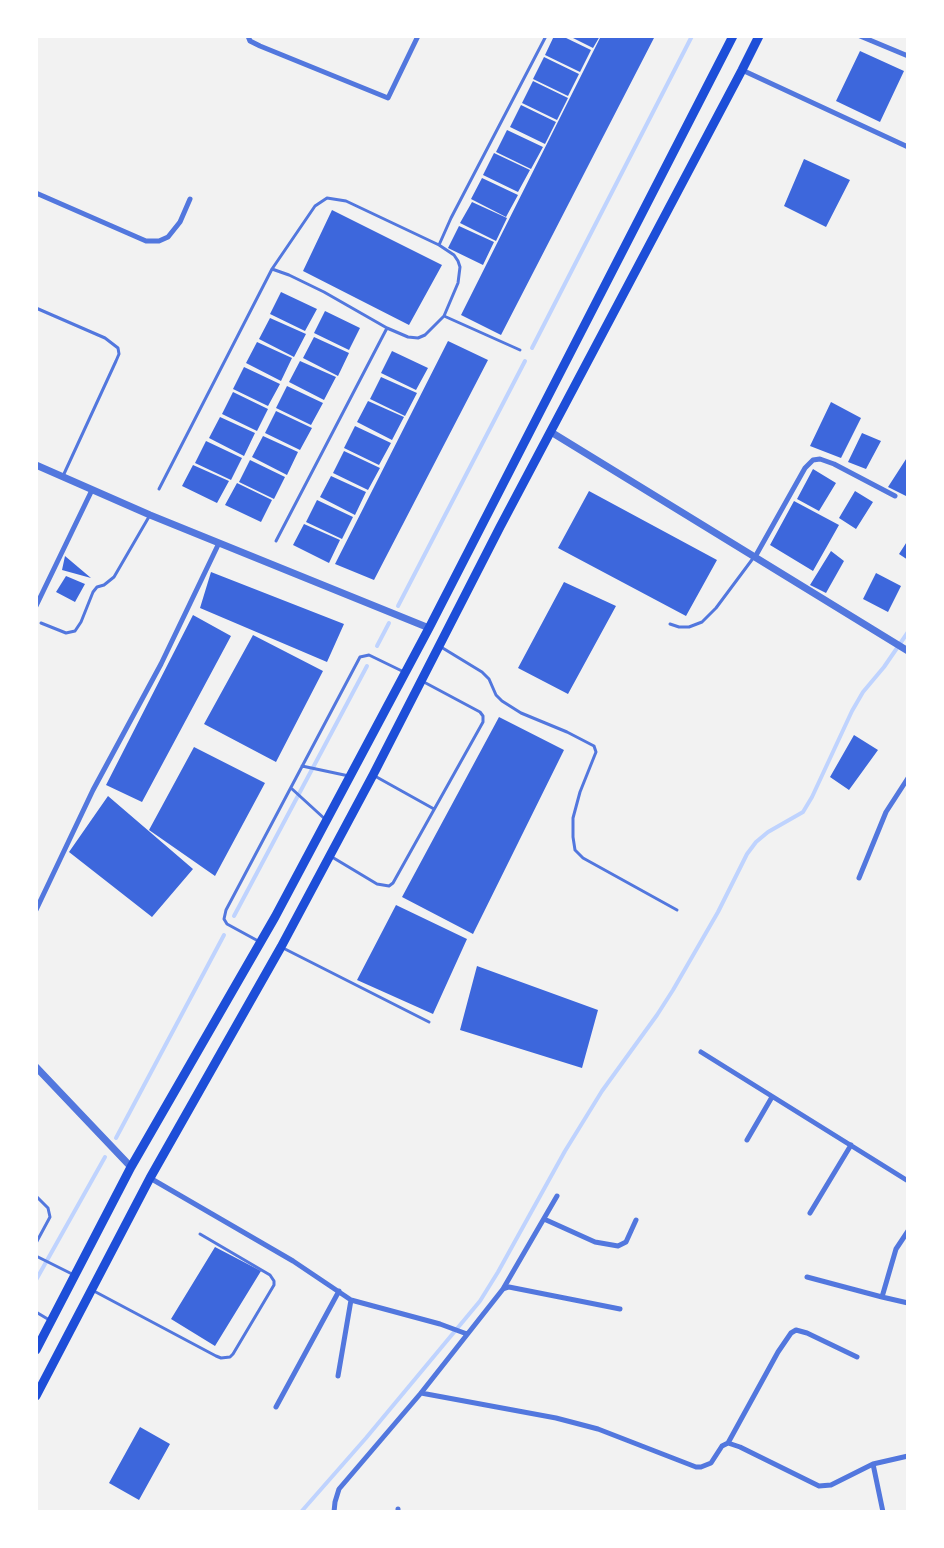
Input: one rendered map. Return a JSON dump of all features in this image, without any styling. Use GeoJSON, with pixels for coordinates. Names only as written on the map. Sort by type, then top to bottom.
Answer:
{"type":"FeatureCollection","features":[{"type":"Feature","properties":{"kind":"main road"},"geometry":{"type":"LineString","coordinates":[[36,1350],[131,1167],[260,942],[429,628],[732,36]]}},
{"type":"Feature","properties":{"kind":"main road"},"geometry":{"type":"LineString","coordinates":[[36,1396],[150,1178],[281,947],[373,775],[759,36]]}},
{"type":"Feature","properties":{"kind":"street"},"geometry":{"type":"LineString","coordinates":[[248,36],[250,41],[260,46],[388,98],[418,36]]}},
{"type":"Feature","properties":{"kind":"street"},"geometry":{"type":"LineString","coordinates":[[860,36],[908,56]]}},
{"type":"Feature","properties":{"kind":"street"},"geometry":{"type":"LineString","coordinates":[[742,70],[908,147]]}},
{"type":"Feature","properties":{"kind":"street"},"geometry":{"type":"LineString","coordinates":[[36,193],[146,241],[159,241],[168,237],[180,222],[190,199]]}},
{"type":"Feature","properties":{"kind":"street"},"geometry":{"type":"LineString","coordinates":[[551,432],[908,651]]}},
{"type":"Feature","properties":{"kind":"street"},"geometry":{"type":"LineString","coordinates":[[755,557],[805,468],[813,460],[820,459],[826,461],[895,496]]}},
{"type":"Feature","properties":{"kind":"street"},"geometry":{"type":"LineString","coordinates":[[36,466],[150,515],[429,628]]}},
{"type":"Feature","properties":{"kind":"street"},"geometry":{"type":"LineString","coordinates":[[36,606],[92,490]]}},
{"type":"Feature","properties":{"kind":"street"},"geometry":{"type":"LineString","coordinates":[[36,910],[93,790],[161,664],[219,543]]}},
{"type":"Feature","properties":{"kind":"street"},"geometry":{"type":"LineString","coordinates":[[859,878],[886,812],[908,778]]}},
{"type":"Feature","properties":{"kind":"street"},"geometry":{"type":"LineString","coordinates":[[701,1052],[908,1181]]}},
{"type":"Feature","properties":{"kind":"street"},"geometry":{"type":"LineString","coordinates":[[36,1067],[131,1167]]}},
{"type":"Feature","properties":{"kind":"street"},"geometry":{"type":"LineString","coordinates":[[747,1140],[772,1097]]}},
{"type":"Feature","properties":{"kind":"street"},"geometry":{"type":"LineString","coordinates":[[810,1213],[851,1145]]}},
{"type":"Feature","properties":{"kind":"street"},"geometry":{"type":"LineString","coordinates":[[150,1178],[293,1260],[351,1300],[440,1324],[467,1334]]}},
{"type":"Feature","properties":{"kind":"street"},"geometry":{"type":"LineString","coordinates":[[334,1512],[339,1490],[421,1393],[503,1289],[557,1196]]}},
{"type":"Feature","properties":{"kind":"street"},"geometry":{"type":"LineString","coordinates":[[544,1219],[595,1242],[618,1246],[626,1242],[636,1220]]}},
{"type":"Feature","properties":{"kind":"street"},"geometry":{"type":"LineString","coordinates":[[882,1297],[896,1249],[908,1231]]}},
{"type":"Feature","properties":{"kind":"street"},"geometry":{"type":"LineString","coordinates":[[807,1276],[908,1304]]}},
{"type":"Feature","properties":{"kind":"street"},"geometry":{"type":"LineString","coordinates":[[503,1289],[509,1287],[620,1309]]}},
{"type":"Feature","properties":{"kind":"street"},"geometry":{"type":"LineString","coordinates":[[276,1407],[339,1291]]}},
{"type":"Feature","properties":{"kind":"street"},"geometry":{"type":"LineString","coordinates":[[338,1376],[351,1300]]}},
{"type":"Feature","properties":{"kind":"street"},"geometry":{"type":"LineString","coordinates":[[421,1393],[556,1418],[598,1429],[696,1467],[707,1466],[722,1446],[728,1443],[778,1352],[791,1333],[796,1330],[807,1333],[857,1357]]}},
{"type":"Feature","properties":{"kind":"street"},"geometry":{"type":"LineString","coordinates":[[728,1443],[740,1447],[819,1486],[831,1485],[873,1464],[908,1456]]}},
{"type":"Feature","properties":{"kind":"street"},"geometry":{"type":"LineString","coordinates":[[873,1464],[884,1512]]}},
{"type":"Feature","properties":{"kind":"lane"},"geometry":{"type":"LineString","coordinates":[[439,244],[546,36]]}},
{"type":"Feature","properties":{"kind":"lane"},"geometry":{"type":"LineString","coordinates":[[159,488],[272,269],[315,206],[327,198],[346,201],[439,244],[454,256],[460,267],[458,283],[444,316],[425,335],[418,338],[387,328],[324,292],[272,269]]}},
{"type":"Feature","properties":{"kind":"lane"},"geometry":{"type":"LineString","coordinates":[[36,308],[105,338],[114,343],[118,348],[119,354],[63,477]]}},
{"type":"Feature","properties":{"kind":"lane"},"geometry":{"type":"LineString","coordinates":[[444,316],[520,350]]}},
{"type":"Feature","properties":{"kind":"lane"},"geometry":{"type":"LineString","coordinates":[[276,541],[387,328]]}},
{"type":"Feature","properties":{"kind":"lane"},"geometry":{"type":"LineString","coordinates":[[41,623],[66,634],[76,631],[93,592],[97,587],[104,585],[114,577],[150,515]]}},
{"type":"Feature","properties":{"kind":"lane"},"geometry":{"type":"LineString","coordinates":[[670,624],[679,627],[689,627],[702,622],[716,608],[755,557]]}},
{"type":"Feature","properties":{"kind":"lane"},"geometry":{"type":"LineString","coordinates":[[439,646],[482,672],[489,679],[496,695],[502,701],[522,713],[594,746],[596,752],[578,799],[573,818],[575,850],[583,858],[677,910]]}},
{"type":"Feature","properties":{"kind":"lane"},"geometry":{"type":"LineString","coordinates":[[260,942],[227,924],[225,922],[225,915],[360,657],[369,655],[405,673]]}},
{"type":"Feature","properties":{"kind":"lane"},"geometry":{"type":"LineString","coordinates":[[329,855],[377,884],[389,886],[393,884],[483,718],[480,712],[421,680]]}},
{"type":"Feature","properties":{"kind":"lane"},"geometry":{"type":"LineString","coordinates":[[302,766],[349,776]]}},
{"type":"Feature","properties":{"kind":"lane"},"geometry":{"type":"LineString","coordinates":[[373,775],[434,809]]}},
{"type":"Feature","properties":{"kind":"lane"},"geometry":{"type":"LineString","coordinates":[[291,788],[326,820]]}},
{"type":"Feature","properties":{"kind":"lane"},"geometry":{"type":"LineString","coordinates":[[281,947],[430,1022]]}},
{"type":"Feature","properties":{"kind":"lane"},"geometry":{"type":"LineString","coordinates":[[36,1196],[48,1208],[50,1217],[36,1242]]}},
{"type":"Feature","properties":{"kind":"lane"},"geometry":{"type":"LineString","coordinates":[[92,1290],[216,1356],[221,1358],[230,1357],[274,1285],[274,1280],[270,1275],[200,1234]]}},
{"type":"Feature","properties":{"kind":"lane"},"geometry":{"type":"LineString","coordinates":[[36,1256],[75,1275]]}},
{"type":"Feature","properties":{"kind":"lane"},"geometry":{"type":"LineString","coordinates":[[36,1312],[51,1322]]}},
{"type":"Feature","properties":{"kind":"building"},"geometry":{"type":"Polygon","coordinates":[[[554,36],[562,36],[591,50],[580,72],[545,55],[554,36]]]}},
{"type":"Feature","properties":{"kind":"building"},"geometry":{"type":"Polygon","coordinates":[[[569,36],[600,36],[593,48],[569,36]]]}},
{"type":"Feature","properties":{"kind":"building"},"geometry":{"type":"Polygon","coordinates":[[[601,36],[655,36],[501,335],[461,315],[601,36]]]}},
{"type":"Feature","properties":{"kind":"building"},"geometry":{"type":"Polygon","coordinates":[[[860,51],[904,71],[880,122],[836,101],[860,51]]]}},
{"type":"Feature","properties":{"kind":"building"},"geometry":{"type":"Polygon","coordinates":[[[544,57],[579,74],[568,96],[533,79],[544,57]]]}},
{"type":"Feature","properties":{"kind":"building"},"geometry":{"type":"Polygon","coordinates":[[[533,81],[568,98],[557,120],[522,103],[533,81]]]}},
{"type":"Feature","properties":{"kind":"building"},"geometry":{"type":"Polygon","coordinates":[[[521,105],[556,122],[545,144],[510,127],[521,105]]]}},
{"type":"Feature","properties":{"kind":"building"},"geometry":{"type":"Polygon","coordinates":[[[507,130],[543,147],[531,169],[496,152],[507,130]]]}},
{"type":"Feature","properties":{"kind":"building"},"geometry":{"type":"Polygon","coordinates":[[[494,153],[530,170],[518,192],[483,175],[494,153]]]}},
{"type":"Feature","properties":{"kind":"building"},"geometry":{"type":"Polygon","coordinates":[[[804,159],[850,180],[826,227],[784,206],[804,159]]]}},
{"type":"Feature","properties":{"kind":"building"},"geometry":{"type":"Polygon","coordinates":[[[482,178],[518,195],[506,217],[471,199],[482,178]]]}},
{"type":"Feature","properties":{"kind":"building"},"geometry":{"type":"Polygon","coordinates":[[[472,202],[507,218],[496,241],[460,223],[472,202]]]}},
{"type":"Feature","properties":{"kind":"building"},"geometry":{"type":"Polygon","coordinates":[[[332,210],[442,265],[409,325],[303,271],[332,210]]]}},
{"type":"Feature","properties":{"kind":"building"},"geometry":{"type":"Polygon","coordinates":[[[459,226],[494,242],[483,265],[448,248],[459,226]]]}},
{"type":"Feature","properties":{"kind":"building"},"geometry":{"type":"Polygon","coordinates":[[[281,292],[317,309],[305,331],[270,314],[281,292]]]}},
{"type":"Feature","properties":{"kind":"building"},"geometry":{"type":"Polygon","coordinates":[[[325,311],[360,328],[349,350],[314,333],[325,311]]]}},
{"type":"Feature","properties":{"kind":"building"},"geometry":{"type":"Polygon","coordinates":[[[270,318],[306,334],[294,357],[259,339],[270,318]]]}},
{"type":"Feature","properties":{"kind":"building"},"geometry":{"type":"Polygon","coordinates":[[[314,337],[349,353],[338,376],[303,358],[314,337]]]}},
{"type":"Feature","properties":{"kind":"building"},"geometry":{"type":"Polygon","coordinates":[[[448,341],[488,360],[374,580],[335,564],[448,341]]]}},
{"type":"Feature","properties":{"kind":"building"},"geometry":{"type":"Polygon","coordinates":[[[257,342],[292,358],[281,381],[246,363],[257,342]]]}},
{"type":"Feature","properties":{"kind":"building"},"geometry":{"type":"Polygon","coordinates":[[[392,351],[428,368],[416,390],[381,373],[392,351]]]}},
{"type":"Feature","properties":{"kind":"building"},"geometry":{"type":"Polygon","coordinates":[[[300,361],[336,377],[324,400],[289,382],[300,361]]]}},
{"type":"Feature","properties":{"kind":"building"},"geometry":{"type":"Polygon","coordinates":[[[244,367],[280,384],[268,406],[233,389],[244,367]]]}},
{"type":"Feature","properties":{"kind":"building"},"geometry":{"type":"Polygon","coordinates":[[[381,377],[417,393],[405,416],[370,399],[381,377]]]}},
{"type":"Feature","properties":{"kind":"building"},"geometry":{"type":"Polygon","coordinates":[[[287,386],[323,403],[311,425],[276,408],[287,386]]]}},
{"type":"Feature","properties":{"kind":"building"},"geometry":{"type":"Polygon","coordinates":[[[233,392],[268,409],[257,431],[222,414],[233,392]]]}},
{"type":"Feature","properties":{"kind":"building"},"geometry":{"type":"Polygon","coordinates":[[[368,401],[404,417],[392,440],[357,422],[368,401]]]}},
{"type":"Feature","properties":{"kind":"building"},"geometry":{"type":"Polygon","coordinates":[[[831,402],[861,418],[841,458],[810,446],[831,402]]]}},
{"type":"Feature","properties":{"kind":"building"},"geometry":{"type":"Polygon","coordinates":[[[276,411],[312,428],[300,450],[265,433],[276,411]]]}},
{"type":"Feature","properties":{"kind":"building"},"geometry":{"type":"Polygon","coordinates":[[[220,417],[255,433],[244,456],[209,438],[220,417]]]}},
{"type":"Feature","properties":{"kind":"building"},"geometry":{"type":"Polygon","coordinates":[[[355,426],[391,443],[379,465],[344,448],[355,426]]]}},
{"type":"Feature","properties":{"kind":"building"},"geometry":{"type":"Polygon","coordinates":[[[862,433],[881,441],[866,469],[848,462],[862,433]]]}},
{"type":"Feature","properties":{"kind":"building"},"geometry":{"type":"Polygon","coordinates":[[[263,436],[298,452],[287,475],[252,457],[263,436]]]}},
{"type":"Feature","properties":{"kind":"building"},"geometry":{"type":"Polygon","coordinates":[[[206,441],[242,458],[231,480],[195,463],[206,441]]]}},
{"type":"Feature","properties":{"kind":"building"},"geometry":{"type":"Polygon","coordinates":[[[344,451],[380,468],[368,490],[333,473],[344,451]]]}},
{"type":"Feature","properties":{"kind":"building"},"geometry":{"type":"Polygon","coordinates":[[[908,456],[908,497],[888,487],[908,456]]]}},
{"type":"Feature","properties":{"kind":"building"},"geometry":{"type":"Polygon","coordinates":[[[250,460],[285,477],[274,499],[239,482],[250,460]]]}},
{"type":"Feature","properties":{"kind":"building"},"geometry":{"type":"Polygon","coordinates":[[[193,465],[229,481],[217,503],[182,486],[193,465]]]}},
{"type":"Feature","properties":{"kind":"building"},"geometry":{"type":"Polygon","coordinates":[[[813,469],[836,483],[819,511],[797,499],[813,469]]]}},
{"type":"Feature","properties":{"kind":"building"},"geometry":{"type":"Polygon","coordinates":[[[331,476],[366,492],[355,515],[320,497],[331,476]]]}},
{"type":"Feature","properties":{"kind":"building"},"geometry":{"type":"Polygon","coordinates":[[[237,483],[272,500],[261,522],[225,505],[237,483]]]}},
{"type":"Feature","properties":{"kind":"building"},"geometry":{"type":"Polygon","coordinates":[[[589,491],[717,560],[686,616],[558,548],[589,491]]]}},
{"type":"Feature","properties":{"kind":"building"},"geometry":{"type":"Polygon","coordinates":[[[855,491],[873,502],[856,529],[839,518],[855,491]]]}},
{"type":"Feature","properties":{"kind":"building"},"geometry":{"type":"Polygon","coordinates":[[[317,500],[353,517],[342,539],[306,522],[317,500]]]}},
{"type":"Feature","properties":{"kind":"building"},"geometry":{"type":"Polygon","coordinates":[[[794,501],[839,525],[813,571],[770,545],[794,501]]]}},
{"type":"Feature","properties":{"kind":"building"},"geometry":{"type":"Polygon","coordinates":[[[304,524],[340,540],[329,563],[293,545],[304,524]]]}},
{"type":"Feature","properties":{"kind":"building"},"geometry":{"type":"Polygon","coordinates":[[[908,540],[908,560],[899,554],[908,540]]]}},
{"type":"Feature","properties":{"kind":"building"},"geometry":{"type":"Polygon","coordinates":[[[831,551],[844,561],[826,593],[810,585],[831,551]]]}},
{"type":"Feature","properties":{"kind":"building"},"geometry":{"type":"Polygon","coordinates":[[[65,556],[91,578],[62,570],[65,556]]]}},
{"type":"Feature","properties":{"kind":"building"},"geometry":{"type":"Polygon","coordinates":[[[211,572],[344,624],[327,662],[200,608],[211,572]]]}},
{"type":"Feature","properties":{"kind":"building"},"geometry":{"type":"Polygon","coordinates":[[[876,573],[901,586],[888,612],[863,599],[876,573]]]}},
{"type":"Feature","properties":{"kind":"building"},"geometry":{"type":"Polygon","coordinates":[[[66,576],[85,584],[75,602],[56,592],[66,576]]]}},
{"type":"Feature","properties":{"kind":"building"},"geometry":{"type":"Polygon","coordinates":[[[564,582],[616,606],[568,694],[518,668],[564,582]]]}},
{"type":"Feature","properties":{"kind":"building"},"geometry":{"type":"Polygon","coordinates":[[[193,615],[231,636],[142,802],[106,785],[193,615]]]}},
{"type":"Feature","properties":{"kind":"building"},"geometry":{"type":"Polygon","coordinates":[[[253,635],[323,671],[276,762],[204,724],[253,635]]]}},
{"type":"Feature","properties":{"kind":"building"},"geometry":{"type":"Polygon","coordinates":[[[499,717],[564,750],[473,934],[402,897],[499,717]]]}},
{"type":"Feature","properties":{"kind":"building"},"geometry":{"type":"Polygon","coordinates":[[[854,735],[878,750],[849,790],[830,777],[854,735]]]}},
{"type":"Feature","properties":{"kind":"building"},"geometry":{"type":"Polygon","coordinates":[[[194,747],[265,783],[215,876],[149,830],[194,747]]]}},
{"type":"Feature","properties":{"kind":"building"},"geometry":{"type":"Polygon","coordinates":[[[108,796],[193,869],[152,917],[69,852],[108,796]]]}},
{"type":"Feature","properties":{"kind":"building"},"geometry":{"type":"Polygon","coordinates":[[[396,905],[467,939],[433,1014],[357,980],[396,905]]]}},
{"type":"Feature","properties":{"kind":"building"},"geometry":{"type":"Polygon","coordinates":[[[477,966],[598,1010],[582,1068],[460,1030],[477,966]]]}},
{"type":"Feature","properties":{"kind":"building"},"geometry":{"type":"Polygon","coordinates":[[[215,1247],[261,1271],[215,1346],[171,1319],[215,1247]]]}},
{"type":"Feature","properties":{"kind":"building"},"geometry":{"type":"Polygon","coordinates":[[[140,1427],[170,1444],[139,1500],[109,1483],[140,1427]]]}},
{"type":"Feature","properties":{"kind":"waterway"},"geometry":{"type":"LineString","coordinates":[[532,348],[692,36]]}},
{"type":"Feature","properties":{"kind":"waterway"},"geometry":{"type":"LineString","coordinates":[[398,606],[525,361]]}},
{"type":"Feature","properties":{"kind":"waterway"},"geometry":{"type":"LineString","coordinates":[[377,646],[389,623]]}},
{"type":"Feature","properties":{"kind":"waterway"},"geometry":{"type":"LineString","coordinates":[[301,1512],[366,1438],[480,1301],[565,1151],[602,1091],[673,990],[718,912],[747,854],[756,842],[768,832],[803,812],[863,692],[884,667],[908,632]]}},
{"type":"Feature","properties":{"kind":"waterway"},"geometry":{"type":"LineString","coordinates":[[234,916],[367,666]]}},
{"type":"Feature","properties":{"kind":"waterway"},"geometry":{"type":"LineString","coordinates":[[116,1138],[224,935]]}},
{"type":"Feature","properties":{"kind":"waterway"},"geometry":{"type":"LineString","coordinates":[[36,1280],[105,1157]]}}]}
